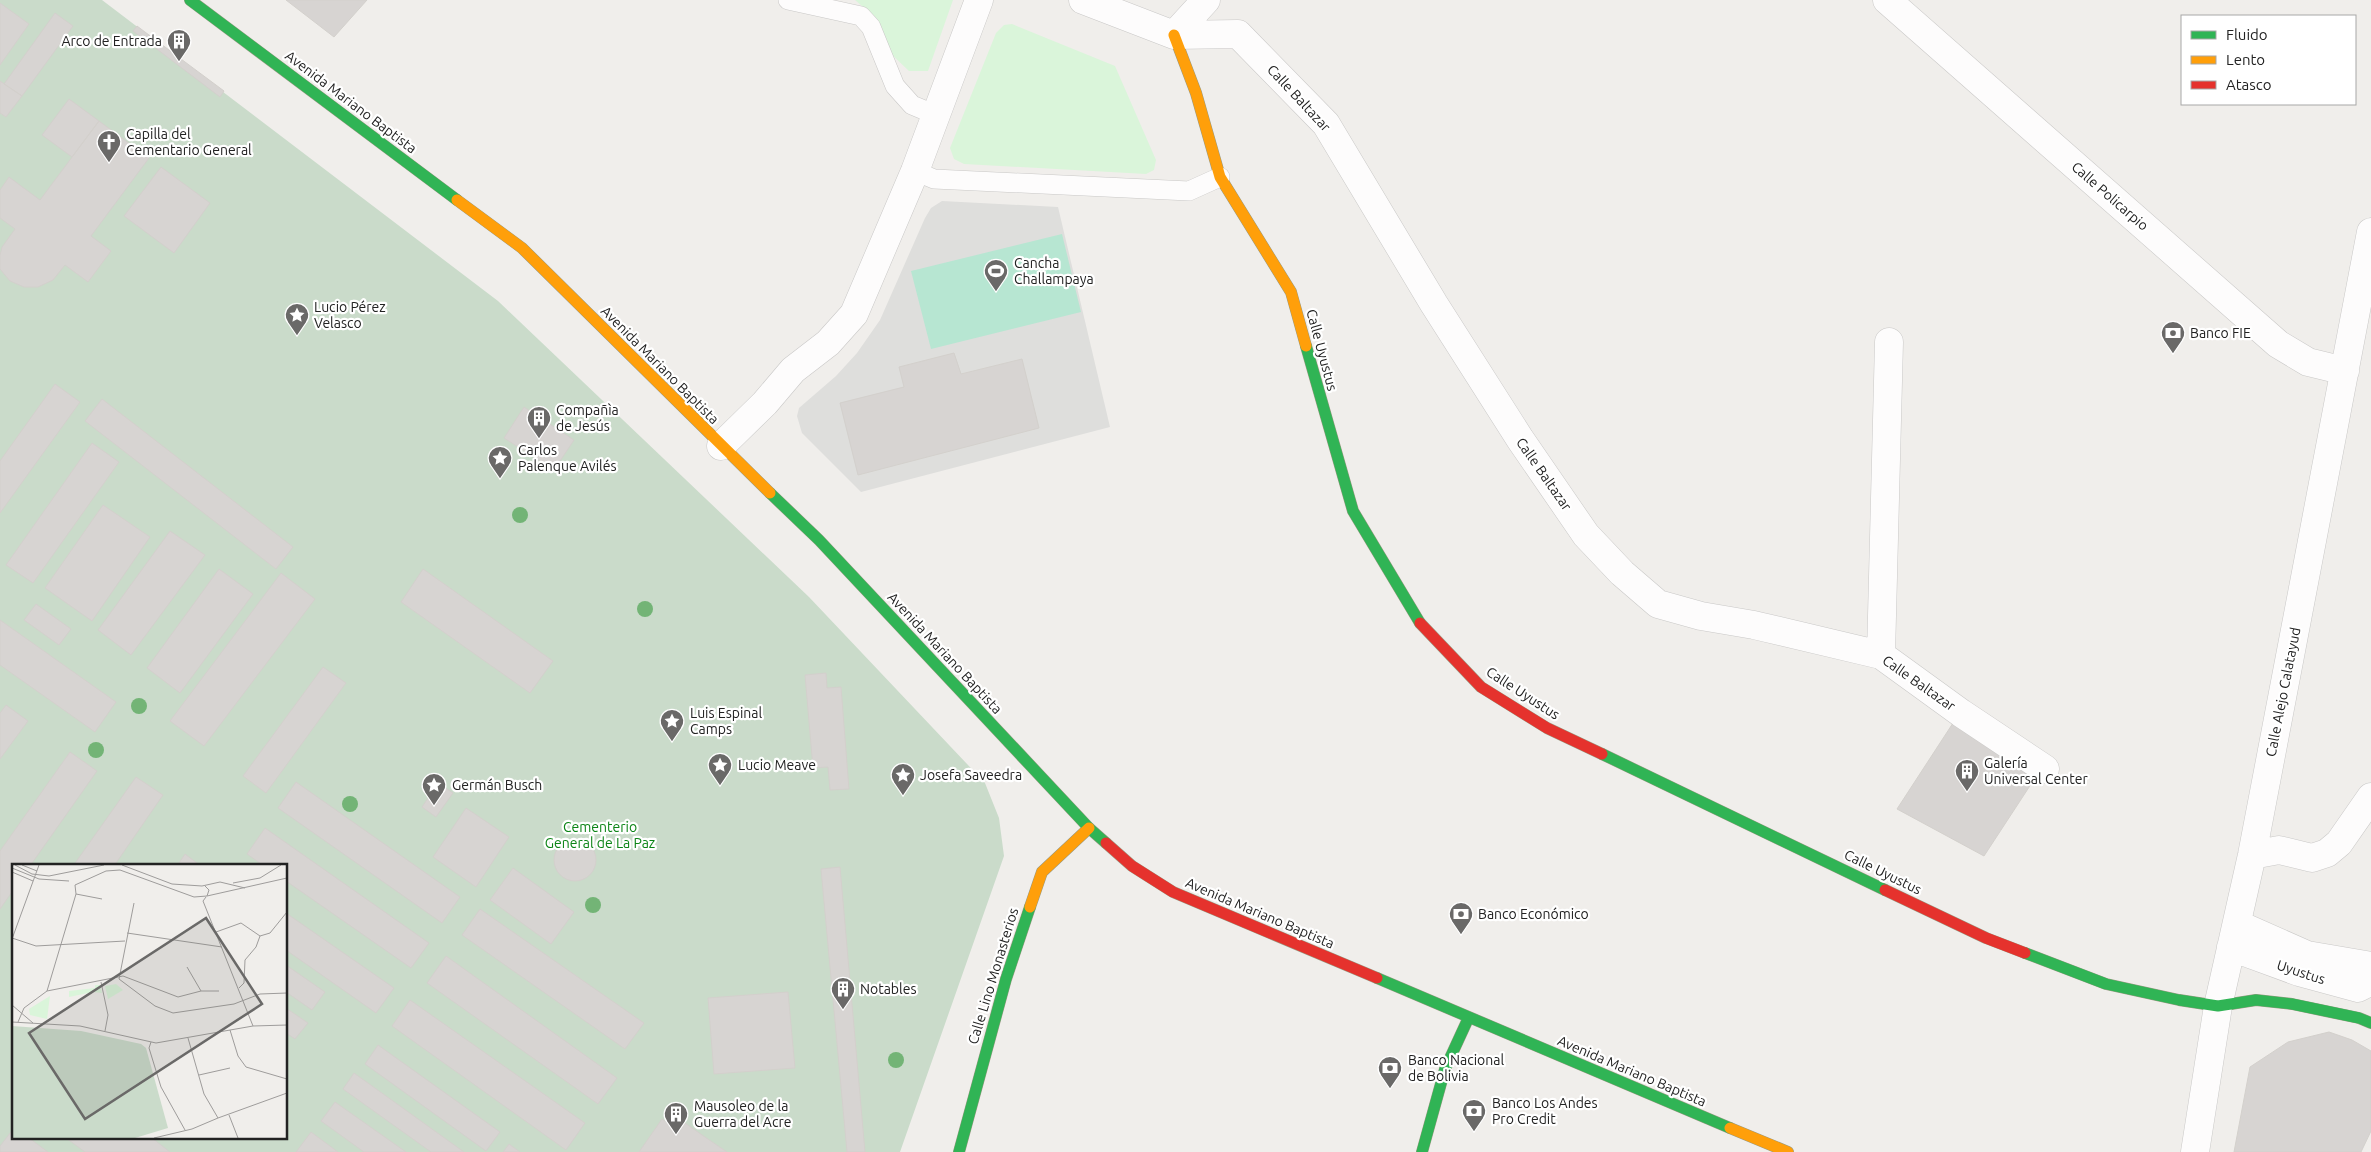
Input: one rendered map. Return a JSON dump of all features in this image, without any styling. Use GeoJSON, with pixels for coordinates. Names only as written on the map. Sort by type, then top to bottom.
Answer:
{"type":"FeatureCollection","features":[{"type":"Feature","properties":{"kind":"main road","name":"Avenida Mariano Baptista"},"geometry":{"type":"LineString","coordinates":[[190,0],[522,248],[721,446],[819,540],[1089,828],[1132,866],[1173,892],[1788,1152]]}},
{"type":"Feature","properties":{"kind":"main road","name":"Calle Uyustus"},"geometry":{"type":"LineString","coordinates":[[1174,35],[1196,93],[1220,177],[1291,292],[1353,511],[1422,627],[1481,687],[1547,728],[1986,938],[2106,984],[2179,1000],[2218,1006],[2256,1000],[2292,1004],[2360,1018],[2371,1023]]}},
{"type":"Feature","properties":{"kind":"main road","name":"Calle Lino Monasterios"},"geometry":{"type":"LineString","coordinates":[[958,1152],[1006,979],[1042,872],[1089,828]]}},
{"type":"Feature","properties":{"kind":"main road"},"geometry":{"type":"LineString","coordinates":[[1422,1152],[1445,1069],[1468,1018]]}},
{"type":"Feature","properties":{"kind":"street"},"geometry":{"type":"LineString","coordinates":[[721,446],[765,403],[793,370],[828,343],[854,314],[915,171],[978,0]]}},
{"type":"Feature","properties":{"kind":"street"},"geometry":{"type":"LineString","coordinates":[[1083,0],[1174,35],[1206,0]]}},
{"type":"Feature","properties":{"kind":"street","name":"Calle Policarpio"},"geometry":{"type":"LineString","coordinates":[[1887,0],[2278,344],[2308,362],[2345,371]]}},
{"type":"Feature","properties":{"kind":"street","name":"Calle Baltazar"},"geometry":{"type":"LineString","coordinates":[[1174,35],[1238,34],[1326,124],[1434,304],[1520,439],[1586,535],[1622,573],[1658,604],[1701,616],[1754,625],[1881,655],[1961,713],[2045,769]]}},
{"type":"Feature","properties":{"kind":"street","name":"Calle Alejo Calatayud"},"geometry":{"type":"LineString","coordinates":[[2195,1152],[2218,1006],[2252,855],[2371,232]]}},
{"type":"Feature","properties":{"kind":"street"},"geometry":{"type":"LineString","coordinates":[[1881,655],[1889,342]]}},
{"type":"Feature","properties":{"kind":"street"},"geometry":{"type":"LineString","coordinates":[[2252,855],[2280,850],[2312,858],[2327,853],[2339,843],[2371,797]]}},
{"type":"Feature","properties":{"kind":"street"},"geometry":{"type":"LineString","coordinates":[[2234,935],[2307,955],[2371,966]]}},
{"type":"Feature","properties":{"kind":"street","name":"Uyustus"},"geometry":{"type":"LineString","coordinates":[[2234,935],[2299,972],[2358,988],[2371,981]]}},
{"type":"Feature","properties":{"kind":"lane"},"geometry":{"type":"LineString","coordinates":[[788,0],[861,16],[871,27],[895,86],[912,105],[936,115]]}},
{"type":"Feature","properties":{"kind":"lane"},"geometry":{"type":"LineString","coordinates":[[915,171],[934,179],[1189,192],[1220,177]]}},
{"type":"Feature","properties":{"kind":"shaded area"},"geometry":{"type":"Polygon","coordinates":[[[942,201],[1058,207],[1110,427],[861,492],[802,433],[797,416],[799,408],[836,376],[857,353],[880,320],[925,218],[931,208],[942,201]]]}},
{"type":"Feature","properties":{"kind":"green space","name":"Cementerio General de La Paz"},"geometry":{"type":"Polygon","coordinates":[[[0,0],[102,0],[498,301],[809,597],[985,783],[999,818],[1004,856],[900,1152],[0,1152],[0,0]]]}},
{"type":"Feature","properties":{"kind":"green space"},"geometry":{"type":"Polygon","coordinates":[[[855,0],[953,0],[928,71],[909,71],[889,52],[876,18],[855,0]]]}},
{"type":"Feature","properties":{"kind":"green space"},"geometry":{"type":"Polygon","coordinates":[[[1012,24],[1115,66],[1156,160],[1154,170],[1146,174],[964,164],[954,159],[950,148],[996,33],[1004,25],[1012,24]]]}},
{"type":"Feature","properties":{"kind":"green space","name":"Cancha Challampaya"},"geometry":{"type":"Polygon","coordinates":[[[1062,234],[1081,312],[931,349],[911,271],[1062,234]]]}},
{"type":"Feature","properties":{"kind":"building"},"geometry":{"type":"Polygon","coordinates":[[[286,0],[367,0],[334,37],[286,0]]]}},
{"type":"Feature","properties":{"kind":"building"},"geometry":{"type":"Polygon","coordinates":[[[0,3],[29,24],[0,65],[0,3]]]}},
{"type":"Feature","properties":{"kind":"building"},"geometry":{"type":"Polygon","coordinates":[[[55,13],[73,26],[22,96],[4,84],[55,13]]]}},
{"type":"Feature","properties":{"kind":"building","name":"Arco de Entrada"},"geometry":{"type":"Polygon","coordinates":[[[137,26],[224,91],[220,97],[133,31],[137,26]]]}},
{"type":"Feature","properties":{"kind":"building"},"geometry":{"type":"Polygon","coordinates":[[[0,81],[22,96],[6,117],[0,113],[0,81]]]}},
{"type":"Feature","properties":{"kind":"building"},"geometry":{"type":"Polygon","coordinates":[[[69,99],[99,121],[72,157],[42,135],[69,99]]]}},
{"type":"Feature","properties":{"kind":"building"},"geometry":{"type":"Polygon","coordinates":[[[99,121],[149,158],[91,236],[111,251],[88,282],[65,265],[53,280],[38,287],[24,287],[10,281],[0,269],[0,255],[2,247],[15,229],[0,218],[0,190],[9,177],[40,200],[99,121]]]}},
{"type":"Feature","properties":{"kind":"building"},"geometry":{"type":"Polygon","coordinates":[[[161,167],[210,203],[174,253],[124,216],[161,167]]]}},
{"type":"Feature","properties":{"kind":"building"},"geometry":{"type":"Polygon","coordinates":[[[954,353],[961,374],[1022,359],[1039,428],[858,475],[840,403],[904,387],[899,367],[954,353]]]}},
{"type":"Feature","properties":{"kind":"building"},"geometry":{"type":"Polygon","coordinates":[[[55,384],[80,402],[0,513],[0,461],[55,384]]]}},
{"type":"Feature","properties":{"kind":"building"},"geometry":{"type":"Polygon","coordinates":[[[102,399],[293,547],[276,569],[85,421],[102,399]]]}},
{"type":"Feature","properties":{"kind":"building","name":"Compañìa de Jesús"},"geometry":{"type":"Polygon","coordinates":[[[524,407],[574,440],[554,470],[504,438],[524,407]]]}},
{"type":"Feature","properties":{"kind":"building"},"geometry":{"type":"Polygon","coordinates":[[[92,443],[119,462],[33,583],[6,565],[92,443]]]}},
{"type":"Feature","properties":{"kind":"building"},"geometry":{"type":"Polygon","coordinates":[[[103,505],[150,537],[92,621],[45,588],[103,505]]]}},
{"type":"Feature","properties":{"kind":"building"},"geometry":{"type":"Polygon","coordinates":[[[170,531],[205,555],[131,655],[98,630],[170,531]]]}},
{"type":"Feature","properties":{"kind":"building"},"geometry":{"type":"Polygon","coordinates":[[[219,569],[253,594],[180,693],[147,668],[219,569]]]}},
{"type":"Feature","properties":{"kind":"building"},"geometry":{"type":"Polygon","coordinates":[[[423,569],[553,661],[530,693],[401,602],[423,569]]]}},
{"type":"Feature","properties":{"kind":"building"},"geometry":{"type":"Polygon","coordinates":[[[281,573],[315,599],[204,746],[170,721],[281,573]]]}},
{"type":"Feature","properties":{"kind":"building"},"geometry":{"type":"Polygon","coordinates":[[[36,604],[71,629],[59,645],[24,620],[36,604]]]}},
{"type":"Feature","properties":{"kind":"building"},"geometry":{"type":"Polygon","coordinates":[[[0,620],[116,702],[95,732],[0,665],[0,620]]]}},
{"type":"Feature","properties":{"kind":"building"},"geometry":{"type":"Polygon","coordinates":[[[323,667],[346,683],[266,793],[243,776],[323,667]]]}},
{"type":"Feature","properties":{"kind":"building"},"geometry":{"type":"Polygon","coordinates":[[[826,673],[827,688],[841,687],[849,789],[830,790],[828,767],[813,768],[805,675],[826,673]]]}},
{"type":"Feature","properties":{"kind":"building"},"geometry":{"type":"Polygon","coordinates":[[[6,705],[28,721],[0,759],[0,713],[6,705]]]}},
{"type":"Feature","properties":{"kind":"building","name":"Galería Universal Center"},"geometry":{"type":"Polygon","coordinates":[[[1955,720],[2037,775],[1984,856],[1897,809],[1955,720]]]}},
{"type":"Feature","properties":{"kind":"building"},"geometry":{"type":"Polygon","coordinates":[[[70,752],[97,771],[31,864],[12,864],[12,892],[0,909],[0,851],[70,752]]]}},
{"type":"Feature","properties":{"kind":"building"},"geometry":{"type":"Polygon","coordinates":[[[136,777],[163,795],[115,864],[74,864],[136,777]]]}},
{"type":"Feature","properties":{"kind":"building"},"geometry":{"type":"Polygon","coordinates":[[[296,782],[460,897],[442,923],[278,808],[296,782]]]}},
{"type":"Feature","properties":{"kind":"building"},"geometry":{"type":"Polygon","coordinates":[[[438,783],[453,793],[436,817],[422,807],[438,783]]]}},
{"type":"Feature","properties":{"kind":"building"},"geometry":{"type":"Polygon","coordinates":[[[466,808],[509,837],[476,887],[433,857],[466,808]]]}},
{"type":"Feature","properties":{"kind":"building"},"geometry":{"type":"Polygon","coordinates":[[[265,828],[429,943],[411,968],[288,882],[288,864],[261,864],[247,854],[265,828]]]}},
{"type":"Feature","properties":{"kind":"building"},"geometry":{"type":"Polygon","coordinates":[[[579,839],[587,842],[593,848],[596,860],[593,872],[587,878],[571,881],[563,878],[557,872],[554,856],[557,848],[563,842],[579,839]]]}},
{"type":"Feature","properties":{"kind":"building"},"geometry":{"type":"Polygon","coordinates":[[[185,854],[198,864],[178,864],[185,854]]]}},
{"type":"Feature","properties":{"kind":"building","name":"Notables"},"geometry":{"type":"Polygon","coordinates":[[[840,867],[865,1152],[847,1152],[821,869],[840,867]]]}},
{"type":"Feature","properties":{"kind":"building"},"geometry":{"type":"Polygon","coordinates":[[[513,868],[574,912],[551,944],[490,900],[513,868]]]}},
{"type":"Feature","properties":{"kind":"building"},"geometry":{"type":"Polygon","coordinates":[[[480,909],[644,1023],[625,1049],[462,935],[480,909]]]}},
{"type":"Feature","properties":{"kind":"building"},"geometry":{"type":"Polygon","coordinates":[[[288,914],[394,988],[376,1013],[288,951],[288,914]]]}},
{"type":"Feature","properties":{"kind":"building"},"geometry":{"type":"Polygon","coordinates":[[[446,956],[617,1078],[598,1104],[427,983],[446,956]]]}},
{"type":"Feature","properties":{"kind":"building"},"geometry":{"type":"Polygon","coordinates":[[[288,966],[325,992],[312,1010],[288,993],[288,966]]]}},
{"type":"Feature","properties":{"kind":"building"},"geometry":{"type":"Polygon","coordinates":[[[788,992],[795,1068],[714,1074],[708,998],[788,992]]]}},
{"type":"Feature","properties":{"kind":"building"},"geometry":{"type":"Polygon","coordinates":[[[410,1000],[585,1123],[566,1150],[392,1026],[410,1000]]]}},
{"type":"Feature","properties":{"kind":"building"},"geometry":{"type":"Polygon","coordinates":[[[288,1009],[308,1023],[295,1039],[288,1034],[288,1009]]]}},
{"type":"Feature","properties":{"kind":"building"},"geometry":{"type":"Polygon","coordinates":[[[2329,1032],[2352,1040],[2371,1051],[2371,1131],[2361,1152],[2234,1152],[2250,1067],[2288,1042],[2329,1032]]]}},
{"type":"Feature","properties":{"kind":"building"},"geometry":{"type":"Polygon","coordinates":[[[378,1045],[500,1132],[486,1151],[365,1064],[378,1045]]]}},
{"type":"Feature","properties":{"kind":"building"},"geometry":{"type":"Polygon","coordinates":[[[354,1073],[464,1152],[431,1152],[343,1089],[354,1073]]]}},
{"type":"Feature","properties":{"kind":"building"},"geometry":{"type":"Polygon","coordinates":[[[335,1102],[406,1152],[364,1152],[321,1121],[335,1102]]]}},
{"type":"Feature","properties":{"kind":"building","name":"Mausoleo de la Guerra del Acre"},"geometry":{"type":"Polygon","coordinates":[[[675,1116],[727,1152],[639,1152],[662,1119],[670,1124],[675,1116]]]}},
{"type":"Feature","properties":{"kind":"building"},"geometry":{"type":"Polygon","coordinates":[[[12,1131],[12,1140],[32,1140],[48,1152],[0,1152],[0,1146],[12,1131]]]}},
{"type":"Feature","properties":{"kind":"building"},"geometry":{"type":"Polygon","coordinates":[[[311,1132],[338,1152],[296,1152],[311,1132]]]}},
{"type":"Feature","properties":{"kind":"building"},"geometry":{"type":"Polygon","coordinates":[[[69,1140],[155,1140],[170,1152],[85,1152],[69,1140]]]}},
{"type":"Feature","properties":{"kind":"building"},"geometry":{"type":"Polygon","coordinates":[[[509,1144],[520,1152],[503,1152],[509,1144]]]}},
{"type":"Feature","properties":{"kind":"traffic: fast"},"geometry":{"type":"LineString","coordinates":[[190,0],[457,200]]}},
{"type":"Feature","properties":{"kind":"traffic: fast"},"geometry":{"type":"LineString","coordinates":[[1306,346],[1353,511],[1420,623]]}},
{"type":"Feature","properties":{"kind":"traffic: fast"},"geometry":{"type":"LineString","coordinates":[[770,493],[819,540],[1089,828],[1106,843]]}},
{"type":"Feature","properties":{"kind":"traffic: fast"},"geometry":{"type":"LineString","coordinates":[[1602,754],[1885,890]]}},
{"type":"Feature","properties":{"kind":"traffic: fast"},"geometry":{"type":"LineString","coordinates":[[959,1152],[1006,979],[1030,907]]}},
{"type":"Feature","properties":{"kind":"traffic: fast"},"geometry":{"type":"LineString","coordinates":[[2025,953],[2106,984],[2179,1000],[2218,1006],[2256,1000],[2292,1004],[2359,1018],[2371,1023]]}},
{"type":"Feature","properties":{"kind":"traffic: fast"},"geometry":{"type":"LineString","coordinates":[[1377,978],[1730,1128]]}},
{"type":"Feature","properties":{"kind":"traffic: fast"},"geometry":{"type":"LineString","coordinates":[[1422,1152],[1445,1069],[1468,1019]]}},
{"type":"Feature","properties":{"kind":"traffic: slow"},"geometry":{"type":"LineString","coordinates":[[1174,35],[1196,93],[1220,177],[1291,292],[1306,346]]}},
{"type":"Feature","properties":{"kind":"traffic: slow"},"geometry":{"type":"LineString","coordinates":[[457,200],[522,248],[770,493]]}},
{"type":"Feature","properties":{"kind":"traffic: slow"},"geometry":{"type":"LineString","coordinates":[[1030,907],[1042,872],[1089,828]]}},
{"type":"Feature","properties":{"kind":"traffic: slow"},"geometry":{"type":"LineString","coordinates":[[1730,1128],[1788,1152]]}},
{"type":"Feature","properties":{"kind":"traffic: jam"},"geometry":{"type":"LineString","coordinates":[[1420,623],[1481,687],[1547,728],[1602,754]]}},
{"type":"Feature","properties":{"kind":"traffic: jam"},"geometry":{"type":"LineString","coordinates":[[1106,843],[1132,866],[1173,892],[1377,978]]}},
{"type":"Feature","properties":{"kind":"traffic: jam"},"geometry":{"type":"LineString","coordinates":[[1885,890],[1986,938],[2025,953]]}},
{"type":"Feature","properties":{"kind":"place","name":"Arco de Entrada"},"geometry":{"type":"Point","coordinates":[179,62]}},
{"type":"Feature","properties":{"kind":"place","name":"Capilla del Cementario General"},"geometry":{"type":"Point","coordinates":[109,163]}},
{"type":"Feature","properties":{"kind":"place","name":"Cancha Challampaya"},"geometry":{"type":"Point","coordinates":[996,292]}},
{"type":"Feature","properties":{"kind":"place","name":"Lucio Pérez Velasco"},"geometry":{"type":"Point","coordinates":[297,336]}},
{"type":"Feature","properties":{"kind":"place","name":"Banco FIE"},"geometry":{"type":"Point","coordinates":[2173,354]}},
{"type":"Feature","properties":{"kind":"place","name":"Compañìa de Jesús"},"geometry":{"type":"Point","coordinates":[539,439]}},
{"type":"Feature","properties":{"kind":"place","name":"Carlos Palenque Avilés"},"geometry":{"type":"Point","coordinates":[500,479]}},
{"type":"Feature","properties":{"kind":"place","name":"Luis Espinal Camps"},"geometry":{"type":"Point","coordinates":[672,742]}},
{"type":"Feature","properties":{"kind":"place","name":"Lucio Meave"},"geometry":{"type":"Point","coordinates":[720,786]}},
{"type":"Feature","properties":{"kind":"place","name":"Galería Universal Center"},"geometry":{"type":"Point","coordinates":[1967,792]}},
{"type":"Feature","properties":{"kind":"place","name":"Josefa Saveedra"},"geometry":{"type":"Point","coordinates":[903,796]}},
{"type":"Feature","properties":{"kind":"place","name":"Germán Busch"},"geometry":{"type":"Point","coordinates":[434,806]}},
{"type":"Feature","properties":{"kind":"place","name":"Banco Económico"},"geometry":{"type":"Point","coordinates":[1461,935]}},
{"type":"Feature","properties":{"kind":"place","name":"Notables"},"geometry":{"type":"Point","coordinates":[843,1010]}},
{"type":"Feature","properties":{"kind":"place","name":"Banco Nacional de Bolivia"},"geometry":{"type":"Point","coordinates":[1390,1089]}},
{"type":"Feature","properties":{"kind":"place","name":"Banco Los Andes Pro Credit"},"geometry":{"type":"Point","coordinates":[1474,1132]}},
{"type":"Feature","properties":{"kind":"place","name":"Mausoleo de la Guerra del Acre"},"geometry":{"type":"Point","coordinates":[676,1135]}}]}
